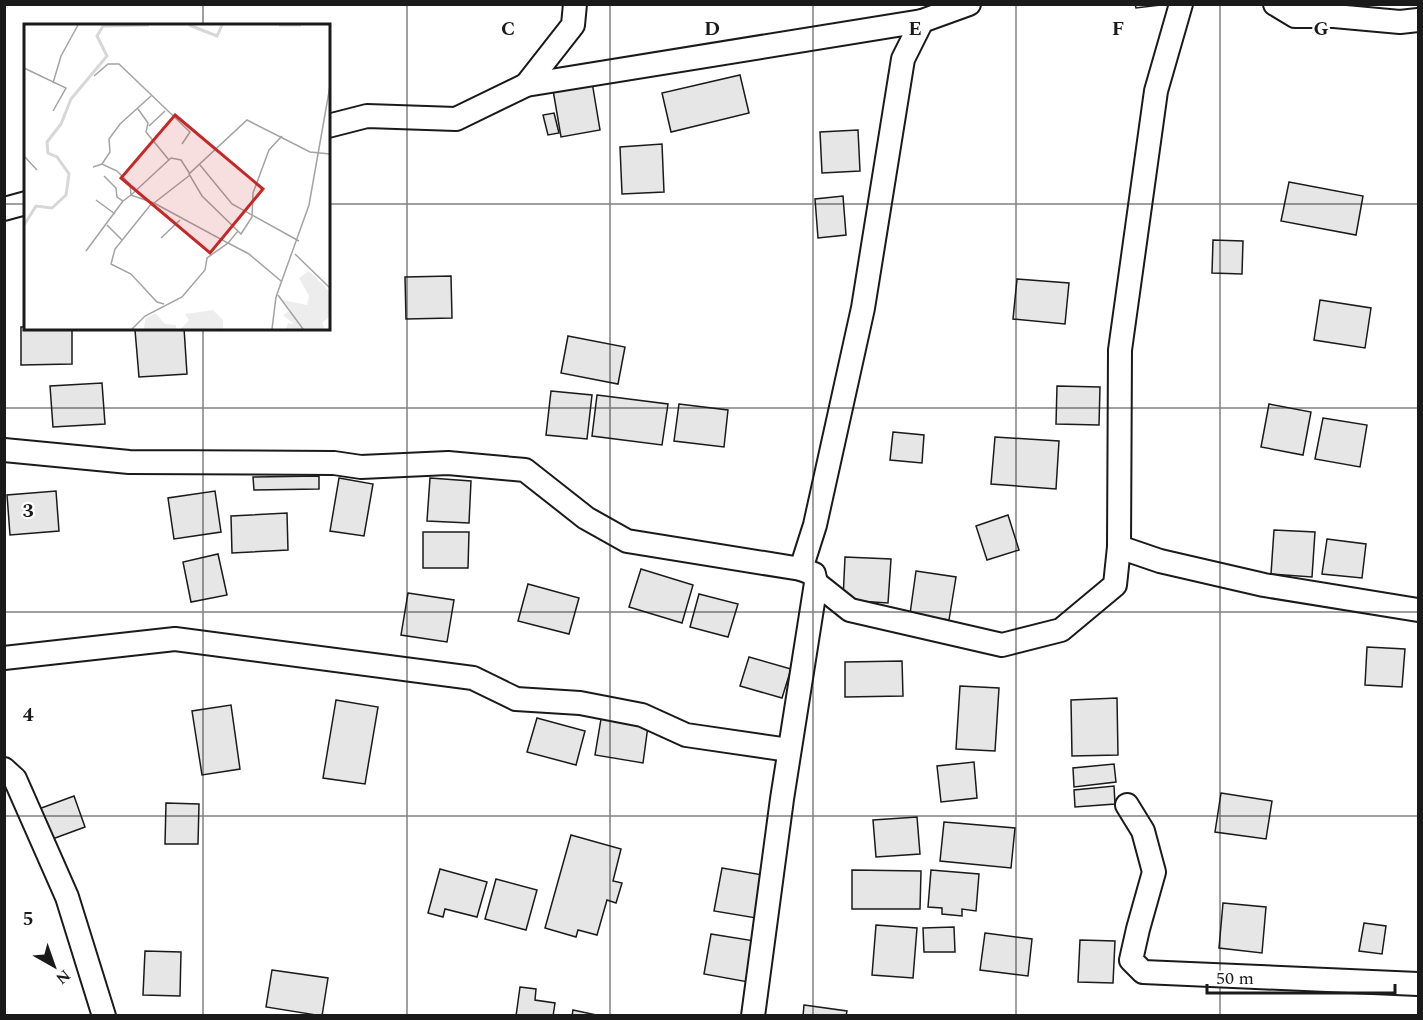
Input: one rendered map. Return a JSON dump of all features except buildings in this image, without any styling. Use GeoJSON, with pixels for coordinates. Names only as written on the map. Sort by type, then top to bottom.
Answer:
{"type":"FeatureCollection","features":[{"type":"Feature","properties":{"kind":"street"},"geometry":{"type":"LineString","coordinates":[[526,85],[573,25],[575,4]]}},
{"type":"Feature","properties":{"kind":"street"},"geometry":{"type":"LineString","coordinates":[[330,125],[367,116],[456,118],[526,85],[922,21],[943,9],[969,4]]}},
{"type":"Feature","properties":{"kind":"street"},"geometry":{"type":"LineString","coordinates":[[4,450],[129,462],[334,463],[361,467],[448,463],[525,470],[586,518],[627,541],[808,576],[850,610],[1002,645],[1061,630],[1115,585],[1119,547],[1120,350],[1156,91],[1181,4]]}},
{"type":"Feature","properties":{"kind":"street"},"geometry":{"type":"LineString","coordinates":[[1275,4],[1295,16],[1334,16],[1400,22],[1419,20]]}},
{"type":"Feature","properties":{"kind":"street"},"geometry":{"type":"LineString","coordinates":[[753,1016],[789,750],[815,525],[863,308],[903,58],[922,21]]}},
{"type":"Feature","properties":{"kind":"street"},"geometry":{"type":"LineString","coordinates":[[4,209],[24,204]]}},
{"type":"Feature","properties":{"kind":"street"},"geometry":{"type":"LineString","coordinates":[[1119,547],[1160,561],[1264,585],[1419,610]]}},
{"type":"Feature","properties":{"kind":"street"},"geometry":{"type":"LineString","coordinates":[[4,658],[175,639],[472,678],[516,699],[580,703],[642,715],[686,735],[789,750]]}},
{"type":"Feature","properties":{"kind":"street"},"geometry":{"type":"LineString","coordinates":[[4,769],[15,779],[67,897],[104,1016]]}},
{"type":"Feature","properties":{"kind":"street"},"geometry":{"type":"LineString","coordinates":[[1127,806],[1143,831],[1154,872],[1137,928],[1131,960],[1143,972],[1419,984]]}}]}
